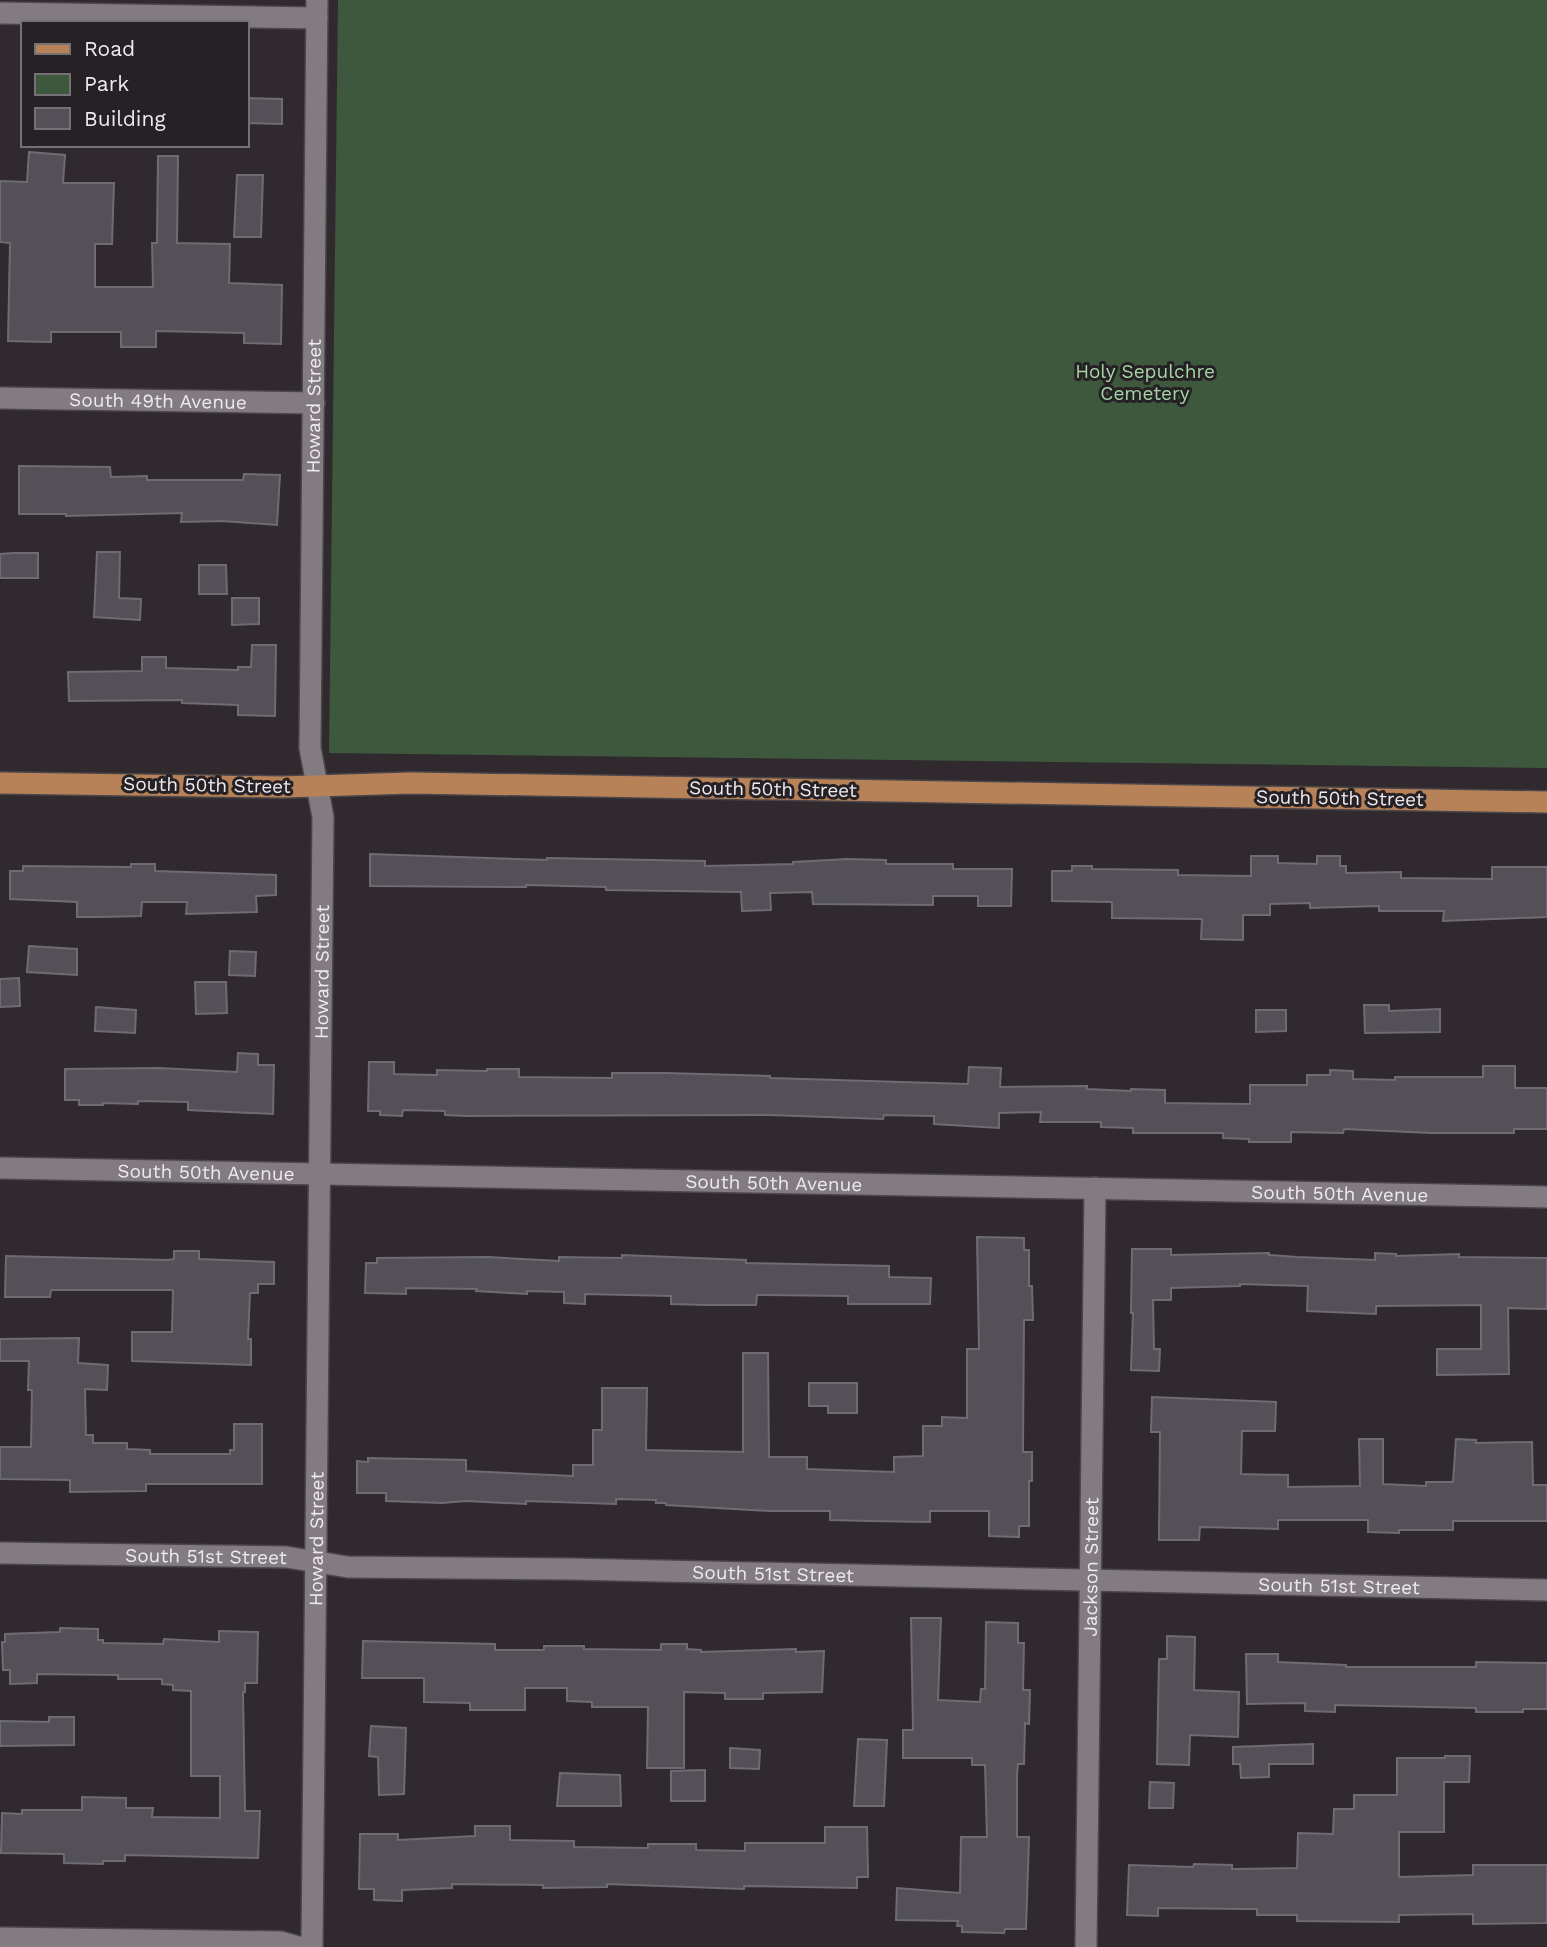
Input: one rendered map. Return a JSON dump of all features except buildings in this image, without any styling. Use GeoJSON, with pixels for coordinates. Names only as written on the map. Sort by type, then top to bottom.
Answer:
{"type":"FeatureCollection","features":[{"type":"Feature","properties":{"kind":"main road","name":"South 50th Street"},"geometry":{"type":"LineString","coordinates":[[0,783],[282,787],[425,783],[1547,802]]}},
{"type":"Feature","properties":{"kind":"street"},"geometry":{"type":"LineString","coordinates":[[0,13],[317,9]]}},
{"type":"Feature","properties":{"kind":"street","name":"Howard Street"},"geometry":{"type":"LineString","coordinates":[[312,1947],[323,817],[310,748],[317,9]]}},
{"type":"Feature","properties":{"kind":"street","name":"South 49th Avenue"},"geometry":{"type":"LineString","coordinates":[[0,398],[314,403]]}},
{"type":"Feature","properties":{"kind":"street","name":"South 50th Avenue"},"geometry":{"type":"LineString","coordinates":[[0,1168],[1547,1197]]}},
{"type":"Feature","properties":{"kind":"street","name":"Jackson Street"},"geometry":{"type":"LineString","coordinates":[[1086,1947],[1095,1188]]}},
{"type":"Feature","properties":{"kind":"street","name":"South 51st Street"},"geometry":{"type":"LineString","coordinates":[[0,1553],[286,1557],[348,1567],[1547,1590]]}},
{"type":"Feature","properties":{"kind":"street"},"geometry":{"type":"LineString","coordinates":[[0,1938],[281,1942],[299,1947]]}},
{"type":"Feature","properties":{"kind":"green space","name":"Holy Sepulchre Cemetery"},"geometry":{"type":"Polygon","coordinates":[[[338,0],[1547,0],[1547,768],[329,753],[338,0]]]}}]}
